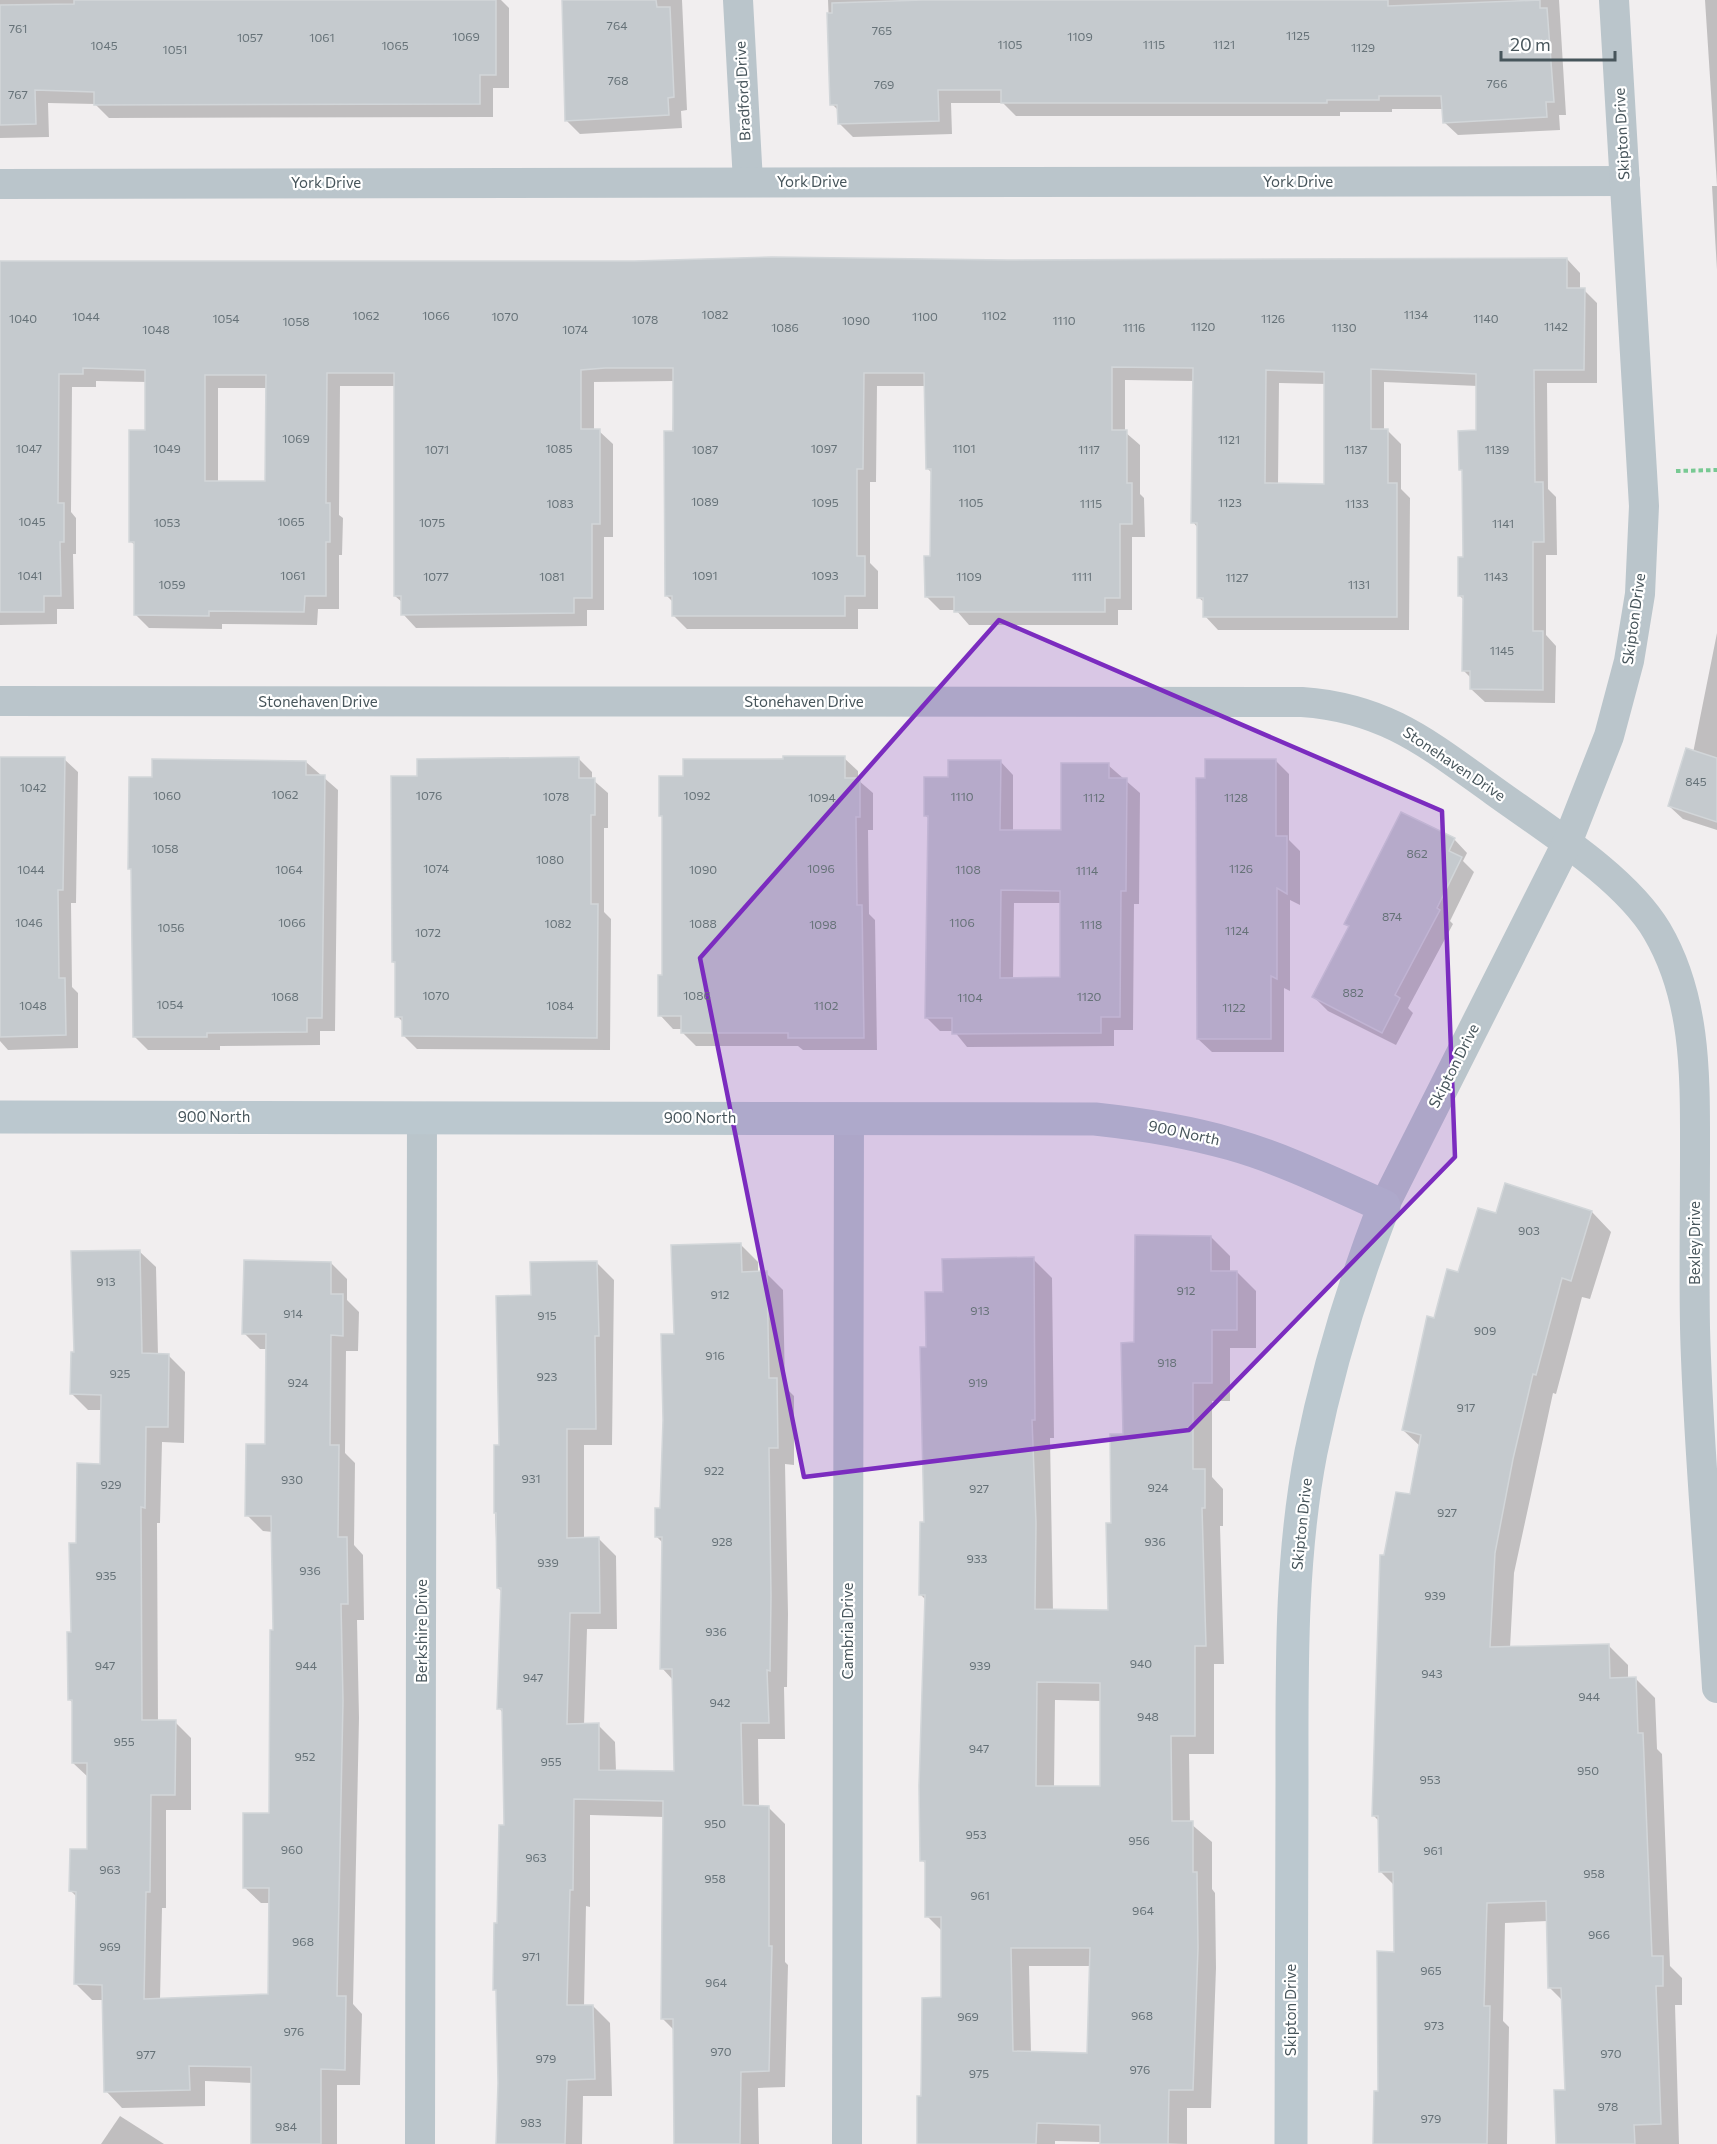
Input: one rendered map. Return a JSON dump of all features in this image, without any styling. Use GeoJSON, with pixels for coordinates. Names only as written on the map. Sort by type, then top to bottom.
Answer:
{"type":"FeatureCollection","features":[{"type":"Feature","properties":{"kind":"street","name":"Bradford Drive"},"geometry":{"type":"LineString","coordinates":[[738,0],[748,182]]}},
{"type":"Feature","properties":{"kind":"street","name":"Skipton Drive"},"geometry":{"type":"LineString","coordinates":[[1291,2144],[1292,1695],[1298,1554],[1311,1453],[1332,1360],[1358,1273],[1384,1206],[1567,843],[1609,736],[1621,697],[1640,594],[1644,506],[1614,0]]}},
{"type":"Feature","properties":{"kind":"street","name":"York Drive"},"geometry":{"type":"LineString","coordinates":[[0,183],[1625,181]]}},
{"type":"Feature","properties":{"kind":"street","name":"Stonehaven Drive"},"geometry":{"type":"LineString","coordinates":[[0,701],[1328,704],[1375,715],[1400,727],[1567,843]]}},
{"type":"Feature","properties":{"kind":"street","name":"Bexley Drive"},"geometry":{"type":"LineString","coordinates":[[1567,843],[1626,891],[1644,911],[1670,958],[1689,1020],[1695,1094],[1695,1330],[1717,1688]]}},
{"type":"Feature","properties":{"kind":"street","name":"900 North"},"geometry":{"type":"LineString","coordinates":[[0,1117],[1046,1118],[1143,1124],[1232,1144],[1278,1160],[1384,1206]]}},
{"type":"Feature","properties":{"kind":"street","name":"Berkshire Drive"},"geometry":{"type":"LineString","coordinates":[[420,2144],[422,1117]]}},
{"type":"Feature","properties":{"kind":"street","name":"Cambria Drive"},"geometry":{"type":"LineString","coordinates":[[848,2144],[849,1118]]}},
{"type":"Feature","properties":{"kind":"path"},"geometry":{"type":"LineString","coordinates":[[1684,471],[1717,470]]}},
{"type":"Feature","properties":{"kind":"highlighted area"},"geometry":{"type":"Polygon","coordinates":[[[999,620],[1442,811],[1455,1157],[1189,1430],[804,1477],[700,958],[999,620]]]}},
{"type":"Feature","properties":{"kind":"building"},"geometry":{"type":"Polygon","coordinates":[[[74,0],[496,0],[496,75],[480,75],[480,104],[94,105],[94,92],[35,90],[36,124],[0,125],[0,5],[74,4],[74,0]]]}},
{"type":"Feature","properties":{"kind":"building"},"geometry":{"type":"Polygon","coordinates":[[[562,0],[656,0],[657,7],[670,7],[674,97],[668,98],[669,115],[565,121],[562,0]]]}},
{"type":"Feature","properties":{"kind":"building"},"geometry":{"type":"Polygon","coordinates":[[[923,0],[1388,0],[1388,6],[1540,0],[1540,8],[1547,8],[1554,102],[1546,102],[1547,117],[1443,123],[1441,96],[1379,96],[1379,100],[1327,100],[1327,103],[1001,103],[1001,90],[938,90],[939,121],[838,124],[837,105],[830,105],[827,13],[832,13],[832,3],[923,0]]]}},
{"type":"Feature","properties":{"kind":"building"},"geometry":{"type":"Polygon","coordinates":[[[772,257],[1007,260],[1567,258],[1567,288],[1585,288],[1584,370],[1534,370],[1535,482],[1543,482],[1544,542],[1533,542],[1533,631],[1543,631],[1543,690],[1470,689],[1470,671],[1462,671],[1463,596],[1458,596],[1458,557],[1463,557],[1462,470],[1459,470],[1458,431],[1476,430],[1476,374],[1371,369],[1371,429],[1388,429],[1388,483],[1397,483],[1397,617],[1203,617],[1203,598],[1197,598],[1197,523],[1191,523],[1193,368],[1112,367],[1112,430],[1127,430],[1127,483],[1132,483],[1132,524],[1120,524],[1120,598],[1105,598],[1105,612],[954,612],[954,597],[925,597],[924,556],[930,556],[931,469],[926,469],[924,373],[864,373],[863,469],[857,469],[857,556],[865,556],[865,596],[845,596],[845,616],[672,616],[672,596],[665,596],[664,431],[673,431],[673,368],[605,368],[581,370],[581,429],[600,429],[600,524],[592,524],[592,598],[574,598],[574,613],[401,615],[401,596],[394,596],[394,373],[327,373],[326,503],[330,503],[330,542],[326,542],[326,596],[305,596],[304,612],[209,611],[209,616],[134,615],[134,542],[129,542],[129,430],[145,430],[145,370],[83,368],[83,374],[59,374],[58,503],[64,503],[64,542],[60,542],[61,596],[44,596],[44,612],[0,612],[0,261],[635,261],[772,257]],[[1266,370],[1265,483],[1324,484],[1324,372],[1266,370]],[[205,375],[205,481],[265,481],[266,375],[205,375]]]}},
{"type":"Feature","properties":{"kind":"building"},"geometry":{"type":"Polygon","coordinates":[[[1686,748],[1717,758],[1717,822],[1668,806],[1686,748]]]}},
{"type":"Feature","properties":{"kind":"building"},"geometry":{"type":"Polygon","coordinates":[[[783,756],[845,756],[845,778],[860,778],[860,817],[856,817],[857,905],[862,905],[864,1038],[788,1038],[788,1033],[681,1033],[681,1016],[658,1016],[658,975],[662,975],[662,816],[659,816],[659,776],[683,776],[683,759],[783,759],[783,756]]]}},
{"type":"Feature","properties":{"kind":"building"},"geometry":{"type":"Polygon","coordinates":[[[0,757],[65,757],[63,890],[58,890],[59,978],[65,978],[66,1035],[0,1037],[0,757]]]}},
{"type":"Feature","properties":{"kind":"building"},"geometry":{"type":"Polygon","coordinates":[[[579,757],[579,778],[595,778],[595,815],[591,815],[591,904],[598,904],[597,1038],[402,1036],[402,1017],[395,1017],[395,962],[392,962],[391,776],[417,776],[417,759],[579,757]]]}},
{"type":"Feature","properties":{"kind":"building"},"geometry":{"type":"Polygon","coordinates":[[[152,759],[306,761],[306,775],[325,775],[322,1018],[307,1018],[307,1032],[207,1033],[207,1037],[133,1037],[131,869],[128,869],[129,777],[152,777],[152,759]]]}},
{"type":"Feature","properties":{"kind":"building"},"geometry":{"type":"Polygon","coordinates":[[[1205,759],[1276,759],[1276,836],[1287,836],[1287,894],[1277,888],[1277,979],[1271,976],[1271,1039],[1197,1039],[1196,778],[1205,778],[1205,759]]]}},
{"type":"Feature","properties":{"kind":"building"},"geometry":{"type":"Polygon","coordinates":[[[948,760],[1001,760],[1000,830],[1061,830],[1061,763],[1109,763],[1109,778],[1127,778],[1126,891],[1121,891],[1120,1017],[1101,1017],[1101,1033],[952,1034],[952,1018],[925,1018],[928,816],[924,816],[924,777],[948,777],[948,760]],[[1001,890],[1000,978],[1060,977],[1060,891],[1001,890]]]}},
{"type":"Feature","properties":{"kind":"building"},"geometry":{"type":"Polygon","coordinates":[[[1401,812],[1455,838],[1449,851],[1462,857],[1437,908],[1440,910],[1395,995],[1400,998],[1382,1033],[1312,997],[1349,926],[1344,924],[1401,812]]]}},
{"type":"Feature","properties":{"kind":"building"},"geometry":{"type":"Polygon","coordinates":[[[1505,1183],[1592,1211],[1571,1281],[1562,1278],[1536,1375],[1533,1374],[1513,1459],[1495,1553],[1490,1647],[1609,1644],[1610,1678],[1636,1677],[1638,1733],[1643,1733],[1652,1956],[1663,1956],[1663,1986],[1656,1986],[1661,2124],[1634,2125],[1635,2144],[1556,2144],[1554,2090],[1565,2090],[1561,1988],[1548,1988],[1546,1901],[1487,1903],[1484,2006],[1490,2006],[1487,2144],[1373,2144],[1374,2091],[1378,2091],[1377,1951],[1394,1952],[1393,1872],[1379,1872],[1378,1816],[1372,1816],[1380,1555],[1384,1555],[1396,1492],[1410,1494],[1421,1435],[1402,1430],[1427,1316],[1434,1318],[1447,1269],[1458,1272],[1478,1208],[1496,1213],[1505,1183]]]}},
{"type":"Feature","properties":{"kind":"building"},"geometry":{"type":"Polygon","coordinates":[[[1135,1235],[1211,1236],[1211,1271],[1237,1271],[1237,1330],[1212,1330],[1212,1383],[1193,1383],[1193,1469],[1205,1469],[1205,1508],[1202,1508],[1206,1646],[1195,1646],[1195,1736],[1171,1736],[1172,1821],[1193,1821],[1193,1872],[1197,1872],[1198,1948],[1193,2090],[1169,2090],[1168,2144],[1100,2144],[1100,2125],[1037,2123],[1036,2144],[917,2144],[917,2096],[921,2096],[922,1998],[941,1997],[941,1917],[925,1917],[925,1861],[920,1861],[919,1786],[925,1595],[919,1595],[920,1522],[924,1522],[920,1347],[926,1347],[925,1292],[943,1292],[942,1259],[1034,1257],[1035,1420],[1032,1420],[1036,1523],[1035,1609],[1108,1610],[1106,1523],[1111,1523],[1110,1434],[1123,1434],[1121,1343],[1134,1342],[1135,1235]],[[1037,1682],[1036,1786],[1100,1786],[1100,1683],[1037,1682]],[[1011,1948],[1013,2051],[1087,2053],[1090,1948],[1011,1948]]]}},
{"type":"Feature","properties":{"kind":"building"},"geometry":{"type":"Polygon","coordinates":[[[741,1243],[742,1272],[767,1271],[769,1378],[777,1378],[778,1448],[769,1448],[771,1596],[770,1671],[767,1670],[769,1723],[741,1723],[743,1805],[769,1806],[769,1946],[772,1946],[769,2071],[741,2072],[740,2144],[674,2144],[673,2019],[661,2019],[663,1801],[574,1799],[573,1890],[570,1890],[567,2005],[593,2005],[595,2079],[567,2080],[565,2144],[496,2144],[498,2083],[496,1990],[493,1990],[494,1923],[497,1923],[499,1825],[504,1825],[502,1709],[497,1709],[501,1588],[497,1588],[496,1513],[494,1513],[494,1445],[499,1445],[496,1296],[531,1295],[530,1262],[597,1261],[599,1336],[595,1336],[596,1429],[567,1429],[567,1538],[599,1537],[600,1613],[570,1613],[567,1724],[599,1723],[599,1770],[674,1771],[672,1669],[660,1669],[662,1537],[655,1537],[655,1508],[660,1508],[663,1420],[661,1334],[674,1334],[671,1245],[741,1243]]]}},
{"type":"Feature","properties":{"kind":"building"},"geometry":{"type":"Polygon","coordinates":[[[140,1250],[142,1353],[169,1354],[168,1427],[146,1427],[145,1508],[141,1507],[142,1720],[176,1720],[175,1795],[151,1795],[150,1892],[146,1892],[144,1999],[268,1994],[269,1888],[243,1888],[243,1813],[269,1813],[270,1630],[273,1630],[271,1516],[245,1516],[246,1444],[265,1444],[266,1334],[242,1334],[244,1260],[331,1262],[331,1294],[343,1294],[343,1336],[331,1335],[330,1445],[339,1445],[338,1537],[347,1537],[348,1604],[341,1604],[343,1701],[337,1996],[346,1996],[345,2070],[321,2069],[321,2144],[251,2144],[251,2067],[189,2066],[190,2090],[104,2092],[102,1985],[74,1984],[76,1892],[69,1891],[70,1849],[87,1849],[87,1763],[72,1763],[72,1700],[68,1700],[67,1632],[71,1632],[69,1543],[76,1543],[77,1463],[100,1464],[101,1395],[70,1394],[71,1352],[74,1352],[71,1251],[140,1250]]]}}]}
